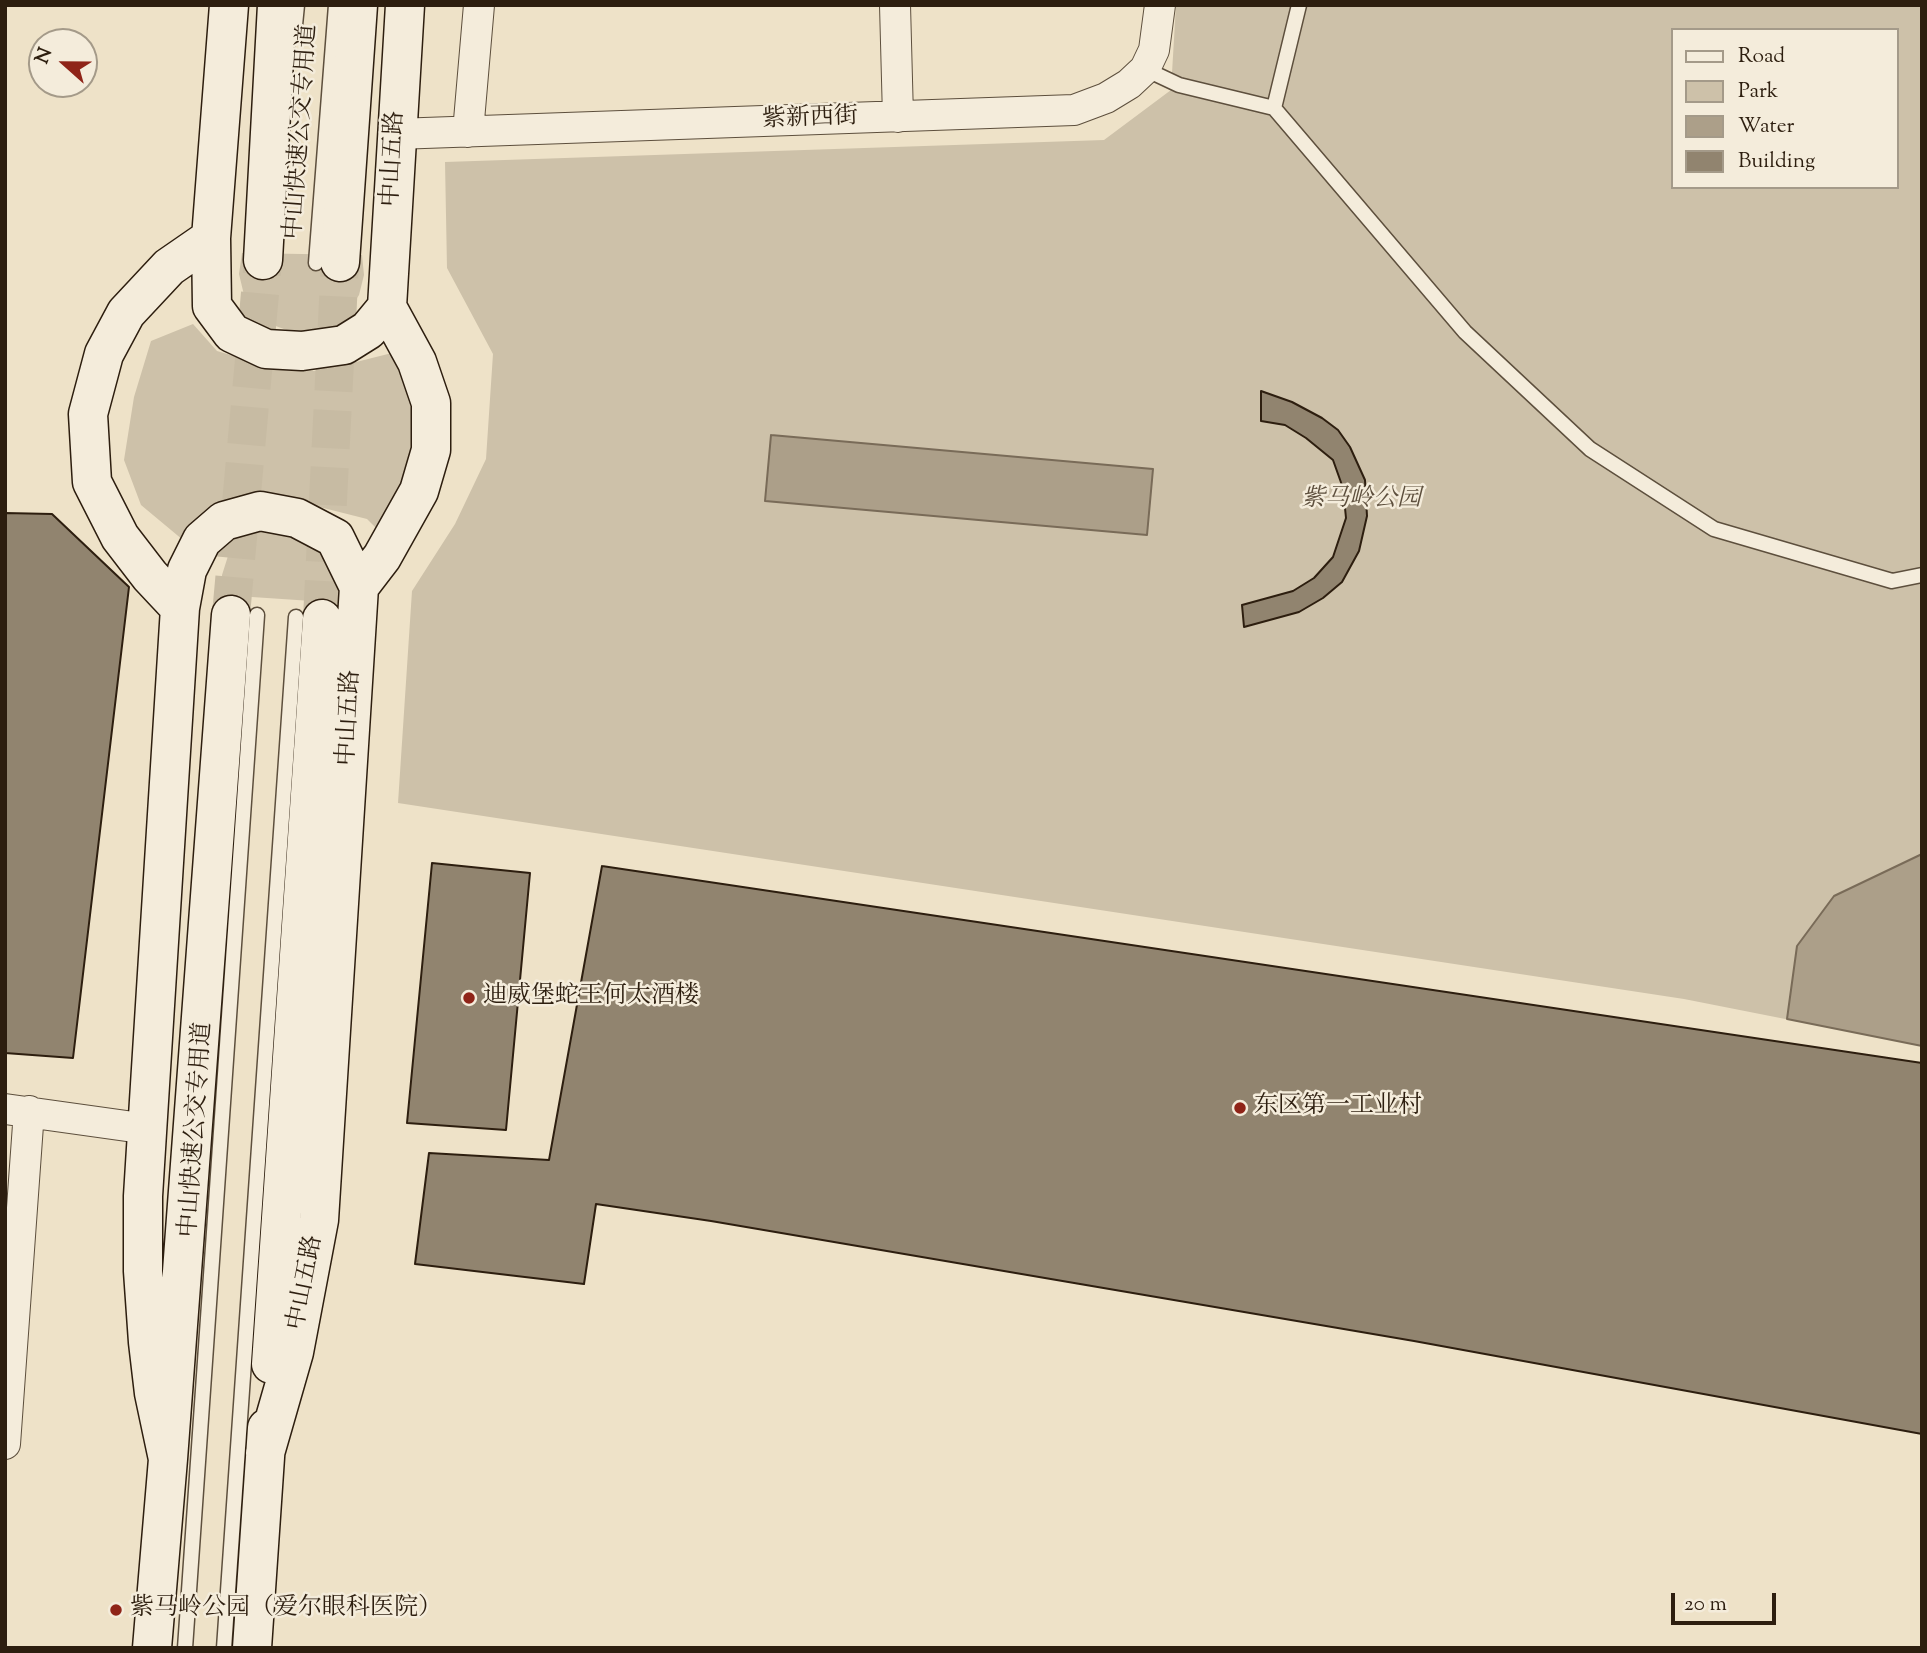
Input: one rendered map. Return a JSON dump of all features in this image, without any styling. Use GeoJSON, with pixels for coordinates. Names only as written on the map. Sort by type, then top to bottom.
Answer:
{"type":"FeatureCollection","features":[{"type":"Feature","properties":{"kind":"main road"},"geometry":{"type":"LineString","coordinates":[[168,1459],[154,1393],[143,1271],[143,1196],[180,608],[187,570],[202,540],[224,521],[260,511],[297,518],[335,538],[359,587],[382,557],[419,491],[431,450],[431,403],[418,362],[387,307],[369,330],[344,345],[302,351],[266,349],[232,333],[212,306],[211,238],[229,5]]}},
{"type":"Feature","properties":{"kind":"main road"},"geometry":{"type":"LineString","coordinates":[[273,256],[277,5]]}},
{"type":"Feature","properties":{"kind":"main road","name":"中山五路"},"geometry":{"type":"LineString","coordinates":[[328,263],[358,5]]}},
{"type":"Feature","properties":{"kind":"main road","name":"中山五路"},"geometry":{"type":"LineString","coordinates":[[387,307],[405,5]]}},
{"type":"Feature","properties":{"kind":"main road"},"geometry":{"type":"LineString","coordinates":[[180,608],[150,576],[120,537],[92,482],[88,414],[104,354],[126,313],[169,267],[211,238]]}},
{"type":"Feature","properties":{"kind":"main road","name":"中山五路"},"geometry":{"type":"LineString","coordinates":[[265,1453],[294,1352],[319,1220],[359,587]]}},
{"type":"Feature","properties":{"kind":"main road"},"geometry":{"type":"LineString","coordinates":[[152,1648],[244,615]]}},
{"type":"Feature","properties":{"kind":"main road","name":"中山五路"},"geometry":{"type":"LineString","coordinates":[[252,1648],[265,1453],[309,618]]}},
{"type":"Feature","properties":{"kind":"street"},"geometry":{"type":"LineString","coordinates":[[468,132],[479,5]]}},
{"type":"Feature","properties":{"kind":"street"},"geometry":{"type":"LineString","coordinates":[[895,5],[898,117]]}},
{"type":"Feature","properties":{"kind":"street"},"geometry":{"type":"LineString","coordinates":[[1145,69],[1154,50],[1160,5]]}},
{"type":"Feature","properties":{"kind":"street","name":"紫新西街"},"geometry":{"type":"LineString","coordinates":[[396,134],[1074,110],[1106,98],[1129,84],[1145,69]]}},
{"type":"Feature","properties":{"kind":"street"},"geometry":{"type":"LineString","coordinates":[[5,1444],[17,1110],[148,1129]]}},
{"type":"Feature","properties":{"kind":"lane","name":"中山快速公交专用道"},"geometry":{"type":"LineString","coordinates":[[293,46],[296,5]]}},
{"type":"Feature","properties":{"kind":"lane","name":"中山快速公交专用道"},"geometry":{"type":"LineString","coordinates":[[328,263],[336,5]]}},
{"type":"Feature","properties":{"kind":"lane"},"geometry":{"type":"LineString","coordinates":[[1274,108],[1299,5]]}},
{"type":"Feature","properties":{"kind":"lane"},"geometry":{"type":"LineString","coordinates":[[1145,69],[1179,85],[1274,108],[1465,332],[1590,449],[1714,529],[1892,581],[1922,575]]}},
{"type":"Feature","properties":{"kind":"lane","name":"中山快速公交专用道"},"geometry":{"type":"LineString","coordinates":[[185,1648],[244,615]]}},
{"type":"Feature","properties":{"kind":"lane"},"geometry":{"type":"LineString","coordinates":[[224,1648],[309,618]]}},
{"type":"Feature","properties":{"kind":"green space","name":"紫马岭公园"},"geometry":{"type":"Polygon","coordinates":[[[1176,5],[1922,5],[1922,1046],[1684,999],[398,803],[412,591],[455,524],[486,459],[493,354],[447,268],[445,162],[1104,140],[1171,90],[1176,5]]]}},
{"type":"Feature","properties":{"kind":"green space"},"geometry":{"type":"Polygon","coordinates":[[[242,253],[362,255],[364,275],[359,295],[348,312],[333,325],[314,332],[292,332],[273,325],[256,312],[244,295],[239,274],[242,253]]]}},
{"type":"Feature","properties":{"kind":"green space"},"geometry":{"type":"Polygon","coordinates":[[[193,324],[217,351],[282,370],[320,371],[404,350],[421,429],[386,538],[367,519],[280,497],[183,540],[141,505],[124,460],[134,397],[151,341],[193,324]]]}},
{"type":"Feature","properties":{"kind":"green space"},"geometry":{"type":"Polygon","coordinates":[[[255,528],[331,543],[342,603],[222,595],[222,575],[228,556],[239,539],[255,528]]]}},
{"type":"Feature","properties":{"kind":"water"},"geometry":{"type":"Polygon","coordinates":[[[771,435],[1153,469],[1147,535],[765,501],[771,435]]]}},
{"type":"Feature","properties":{"kind":"water"},"geometry":{"type":"Polygon","coordinates":[[[1922,854],[1922,1046],[1787,1019],[1797,946],[1834,896],[1922,854]]]}},
{"type":"Feature","properties":{"kind":"building"},"geometry":{"type":"Polygon","coordinates":[[[1261,391],[1292,402],[1338,430],[1350,447],[1365,480],[1367,516],[1359,551],[1342,582],[1323,598],[1299,612],[1244,627],[1242,605],[1293,591],[1314,578],[1333,557],[1346,518],[1343,488],[1333,460],[1285,425],[1261,421],[1261,391]]]}},
{"type":"Feature","properties":{"kind":"building"},"geometry":{"type":"Polygon","coordinates":[[[5,513],[52,514],[129,587],[73,1058],[5,1053],[5,513]]]}},
{"type":"Feature","properties":{"kind":"building","name":"迪威堡蛇王何太酒楼"},"geometry":{"type":"Polygon","coordinates":[[[432,863],[530,873],[506,1130],[407,1123],[432,863]]]}},
{"type":"Feature","properties":{"kind":"building","name":"东区第一工业村"},"geometry":{"type":"Polygon","coordinates":[[[602,866],[1922,1063],[1922,1434],[1414,1341],[711,1221],[596,1204],[584,1284],[415,1264],[429,1153],[549,1160],[602,866]]]}},
{"type":"Feature","properties":{"kind":"tunnel"},"geometry":{"type":"LineString","coordinates":[[231,615],[263,260]]}},
{"type":"Feature","properties":{"kind":"tunnel"},"geometry":{"type":"LineString","coordinates":[[322,619],[340,262]]}},
{"type":"Feature","properties":{"kind":"place","name":"迪威堡蛇王何太酒楼"},"geometry":{"type":"Point","coordinates":[469,998]}},
{"type":"Feature","properties":{"kind":"place","name":"东区第一工业村"},"geometry":{"type":"Point","coordinates":[1240,1108]}},
{"type":"Feature","properties":{"kind":"place","name":"紫马岭公园（爱尔眼科医院）"},"geometry":{"type":"Point","coordinates":[116,1610]}}]}
